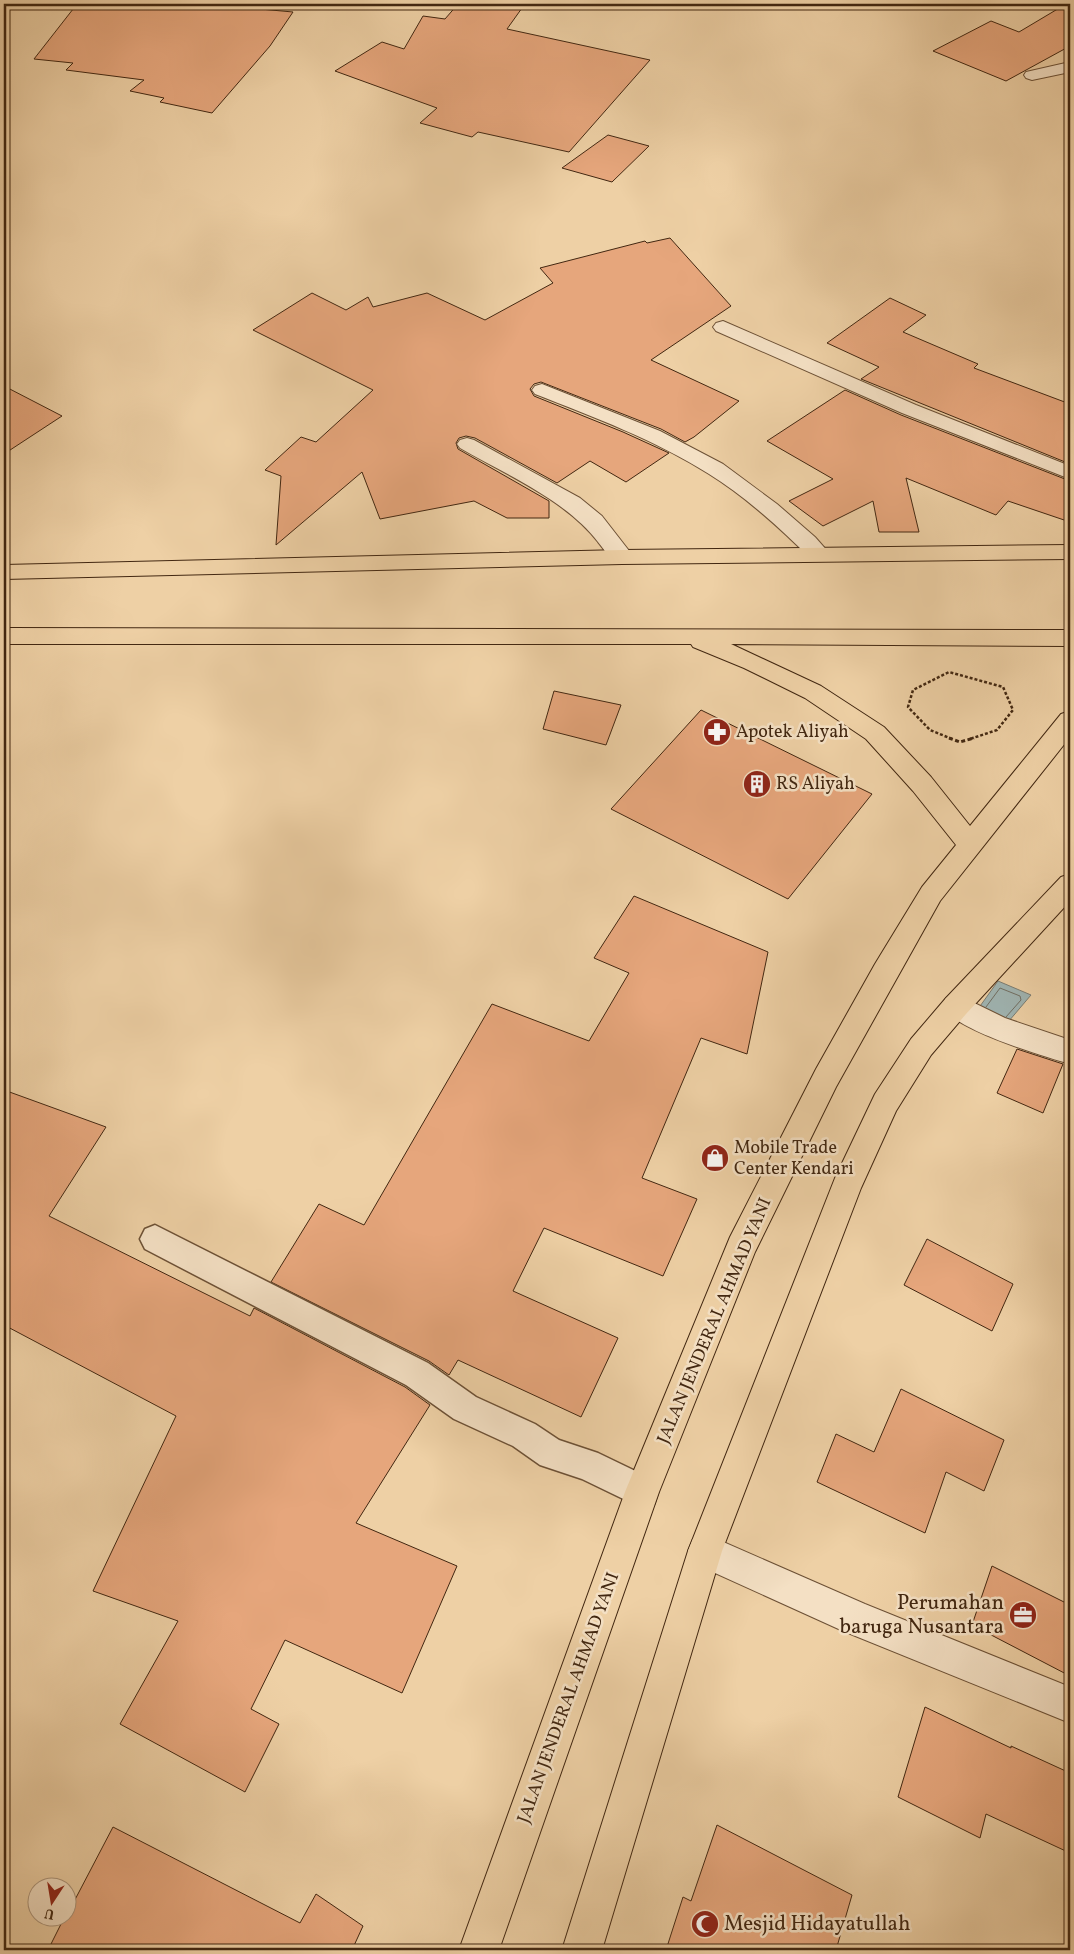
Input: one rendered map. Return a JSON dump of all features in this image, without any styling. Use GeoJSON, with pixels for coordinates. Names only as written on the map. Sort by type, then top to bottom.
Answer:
{"type":"FeatureCollection","features":[{"type":"Feature","properties":{"kind":"highway"},"geometry":{"type":"LineString","coordinates":[[4,572],[622,557],[1070,552]]}},
{"type":"Feature","properties":{"kind":"highway"},"geometry":{"type":"LineString","coordinates":[[4,636],[1070,638]]}},
{"type":"Feature","properties":{"kind":"highway"},"geometry":{"type":"LineString","coordinates":[[689,636],[752,662],[813,692],[875,733],[922,784],[970,844]]}},
{"type":"Feature","properties":{"kind":"highway","name":"JALAN JENDERAL AHMAD YANI"},"geometry":{"type":"LineString","coordinates":[[479,1950],[642,1492],[741,1247],[781,1164],[826,1078],[884,972],[931,894],[1070,720]]}},
{"type":"Feature","properties":{"kind":"highway"},"geometry":{"type":"LineString","coordinates":[[582,1950],[705,1551],[850,1180],[885,1103],[921,1047],[956,1006],[1070,884]]}},
{"type":"Feature","properties":{"kind":"street"},"geometry":{"type":"LineString","coordinates":[[1032,75],[1070,66]]}},
{"type":"Feature","properties":{"kind":"street"},"geometry":{"type":"LineString","coordinates":[[723,327],[909,409],[1070,473]]}},
{"type":"Feature","properties":{"kind":"street"},"geometry":{"type":"LineString","coordinates":[[542,390],[633,427],[715,468],[784,520],[819,554]]}},
{"type":"Feature","properties":{"kind":"street"},"geometry":{"type":"LineString","coordinates":[[467,444],[572,503],[594,521],[622,557]]}},
{"type":"Feature","properties":{"kind":"street"},"geometry":{"type":"LineString","coordinates":[[956,1006],[1002,1029],[1070,1052]]}},
{"type":"Feature","properties":{"kind":"street"},"geometry":{"type":"LineString","coordinates":[[705,1551],[856,1618],[1070,1705]]}},
{"type":"Feature","properties":{"kind":"lane"},"geometry":{"type":"LineString","coordinates":[[155,1239],[417,1374],[465,1408],[524,1436],[551,1454],[587,1464],[642,1492]]}},
{"type":"Feature","properties":{"kind":"path"},"geometry":{"type":"LineString","coordinates":[[949,672],[1003,687],[1013,710],[997,730],[960,742],[930,730],[908,707],[913,690],[949,672]]}},
{"type":"Feature","properties":{"kind":"water"},"geometry":{"type":"Polygon","coordinates":[[[998,981],[1031,995],[1003,1028],[978,1009],[998,981]]]}},
{"type":"Feature","properties":{"kind":"building"},"geometry":{"type":"Polygon","coordinates":[[[77,4],[205,4],[293,12],[270,46],[212,113],[160,102],[164,98],[130,91],[144,80],[66,70],[73,63],[34,59],[77,4]]]}},
{"type":"Feature","properties":{"kind":"building"},"geometry":{"type":"Polygon","coordinates":[[[458,4],[491,4],[522,8],[507,29],[650,60],[569,152],[478,132],[472,137],[420,123],[437,108],[335,71],[382,42],[404,49],[423,16],[445,19],[458,4]]]}},
{"type":"Feature","properties":{"kind":"building"},"geometry":{"type":"Polygon","coordinates":[[[1066,4],[1070,4],[1070,46],[1006,81],[933,51],[991,21],[1019,32],[1066,4]]]}},
{"type":"Feature","properties":{"kind":"building"},"geometry":{"type":"Polygon","coordinates":[[[608,135],[649,146],[612,182],[562,168],[608,135]]]}},
{"type":"Feature","properties":{"kind":"building"},"geometry":{"type":"Polygon","coordinates":[[[670,238],[731,306],[651,360],[739,401],[694,437],[685,442],[661,429],[541,382],[534,384],[530,389],[534,396],[669,453],[626,482],[590,461],[557,483],[475,438],[466,436],[459,438],[456,443],[458,449],[549,501],[549,518],[507,518],[474,501],[380,519],[362,472],[276,545],[281,476],[265,470],[301,437],[316,442],[373,390],[253,330],[312,293],[346,310],[368,297],[373,307],[427,293],[485,320],[553,283],[540,268],[645,241],[647,243],[670,238]]]}},
{"type":"Feature","properties":{"kind":"building"},"geometry":{"type":"Polygon","coordinates":[[[890,298],[926,315],[903,332],[978,364],[974,368],[1070,404],[1070,464],[861,379],[879,367],[827,343],[890,298]]]}},
{"type":"Feature","properties":{"kind":"building"},"geometry":{"type":"Polygon","coordinates":[[[4,386],[62,416],[4,454],[4,386]]]}},
{"type":"Feature","properties":{"kind":"building"},"geometry":{"type":"Polygon","coordinates":[[[845,390],[901,415],[1070,481],[1070,522],[1008,501],[996,515],[906,478],[919,532],[879,532],[873,501],[823,526],[789,501],[833,479],[767,441],[845,390]]]}},
{"type":"Feature","properties":{"kind":"building"},"geometry":{"type":"Polygon","coordinates":[[[554,691],[621,705],[606,745],[543,729],[554,691]]]}},
{"type":"Feature","properties":{"kind":"building","name":"RS Aliyah"},"geometry":{"type":"Polygon","coordinates":[[[701,710],[872,794],[788,899],[611,809],[701,710]]]}},
{"type":"Feature","properties":{"kind":"building"},"geometry":{"type":"Polygon","coordinates":[[[634,896],[768,952],[747,1054],[701,1038],[642,1178],[697,1199],[663,1276],[544,1228],[513,1291],[618,1338],[581,1417],[458,1360],[449,1375],[429,1361],[271,1282],[319,1204],[364,1225],[492,1004],[589,1041],[629,973],[594,958],[634,896]]]}},
{"type":"Feature","properties":{"kind":"building"},"geometry":{"type":"Polygon","coordinates":[[[1017,1049],[1063,1064],[1043,1113],[997,1093],[1017,1049]]]}},
{"type":"Feature","properties":{"kind":"building"},"geometry":{"type":"Polygon","coordinates":[[[4,1090],[106,1127],[49,1216],[250,1316],[254,1308],[405,1387],[430,1405],[356,1523],[457,1566],[402,1693],[285,1640],[251,1709],[279,1724],[245,1792],[120,1724],[178,1621],[93,1591],[176,1416],[4,1325],[4,1090]]]}},
{"type":"Feature","properties":{"kind":"building"},"geometry":{"type":"Polygon","coordinates":[[[927,1239],[1013,1284],[992,1331],[904,1285],[927,1239]]]}},
{"type":"Feature","properties":{"kind":"building"},"geometry":{"type":"Polygon","coordinates":[[[901,1389],[1004,1440],[984,1491],[946,1472],[925,1533],[817,1482],[836,1434],[874,1452],[901,1389]]]}},
{"type":"Feature","properties":{"kind":"building","name":"Perumahan baruga Nusantara"},"geometry":{"type":"Polygon","coordinates":[[[992,1566],[1070,1605],[1070,1676],[972,1625],[992,1566]]]}},
{"type":"Feature","properties":{"kind":"building"},"geometry":{"type":"Polygon","coordinates":[[[925,1707],[1011,1748],[1011,1746],[1070,1773],[1070,1853],[986,1814],[980,1838],[898,1797],[925,1707]]]}},
{"type":"Feature","properties":{"kind":"building"},"geometry":{"type":"Polygon","coordinates":[[[717,1825],[852,1895],[836,1950],[666,1950],[683,1897],[691,1901],[717,1825]]]}},
{"type":"Feature","properties":{"kind":"building"},"geometry":{"type":"Polygon","coordinates":[[[113,1827],[300,1923],[316,1894],[363,1926],[352,1950],[48,1950],[60,1926],[78,1926],[78,1894],[113,1827]]]}},
{"type":"Feature","properties":{"kind":"place","name":"Apotek Aliyah"},"geometry":{"type":"Point","coordinates":[717,732]}},
{"type":"Feature","properties":{"kind":"place","name":"RS Aliyah"},"geometry":{"type":"Point","coordinates":[757,784]}},
{"type":"Feature","properties":{"kind":"place","name":"Mobile Trade Center Kendari"},"geometry":{"type":"Point","coordinates":[715,1158]}},
{"type":"Feature","properties":{"kind":"place","name":"Perumahan baruga Nusantara"},"geometry":{"type":"Point","coordinates":[1023,1615]}},
{"type":"Feature","properties":{"kind":"place","name":"Mesjid Hidayatullah"},"geometry":{"type":"Point","coordinates":[705,1924]}}]}
